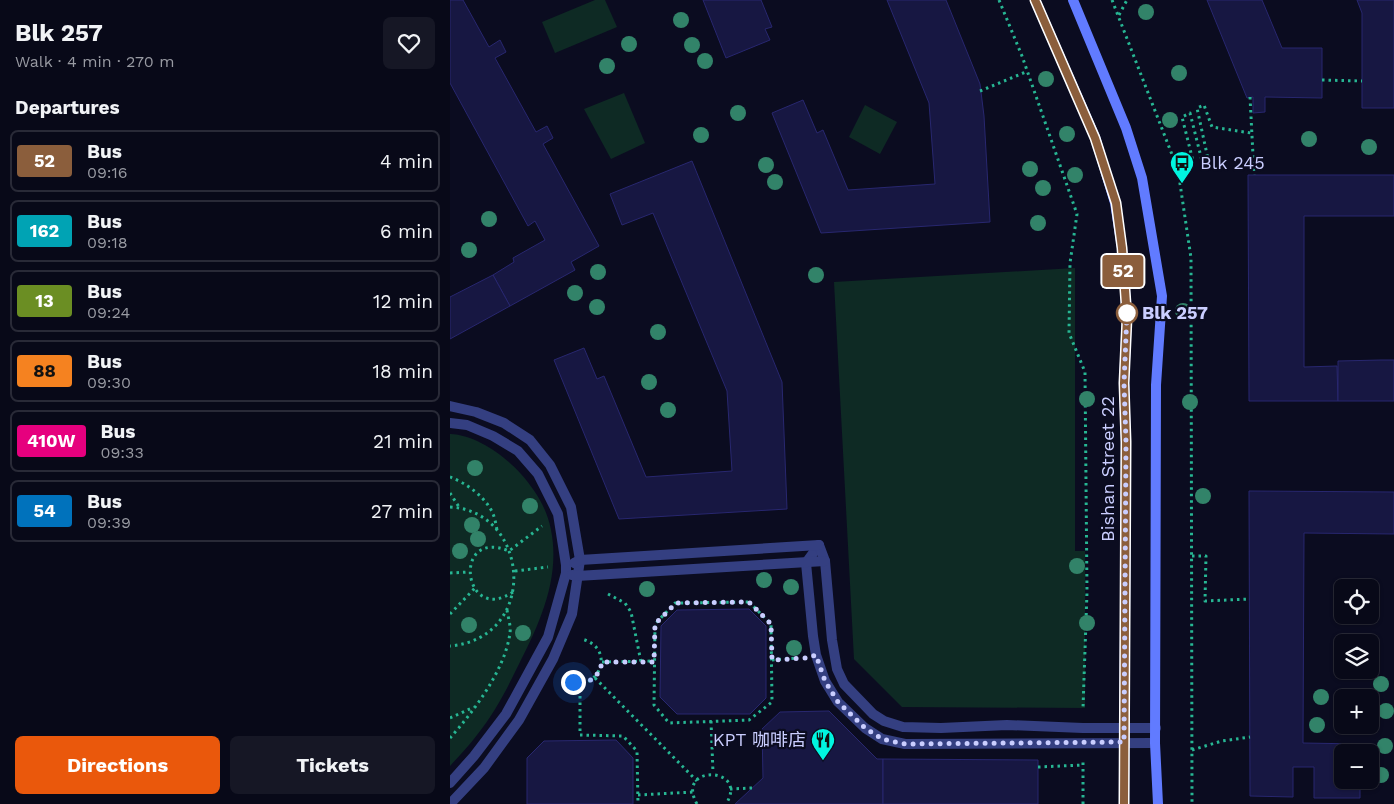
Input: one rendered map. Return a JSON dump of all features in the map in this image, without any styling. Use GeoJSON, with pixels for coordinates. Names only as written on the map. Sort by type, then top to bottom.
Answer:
{"type":"FeatureCollection","features":[{"type":"Feature","properties":{"kind":"main road","name":"Bishan Street 22"},"geometry":{"type":"LineString","coordinates":[[1035,0],[1095,138],[1116,203],[1122,248],[1127,318],[1124,383],[1126,442],[1124,804]]}},
{"type":"Feature","properties":{"kind":"main road"},"geometry":{"type":"LineString","coordinates":[[1073,0],[1126,128],[1142,178],[1162,296],[1156,385],[1155,743],[1158,804]]}},
{"type":"Feature","properties":{"kind":"lane"},"geometry":{"type":"LineString","coordinates":[[450,406],[476,412],[504,423],[530,440],[550,465],[571,507],[580,560],[572,614],[553,659],[519,720],[484,768],[450,804]]}},
{"type":"Feature","properties":{"kind":"lane"},"geometry":{"type":"LineString","coordinates":[[450,423],[467,425],[493,436],[518,451],[538,474],[558,514],[566,569],[548,637],[511,706],[474,756],[450,783]]}},
{"type":"Feature","properties":{"kind":"lane"},"geometry":{"type":"LineString","coordinates":[[819,545],[825,561],[832,640],[837,670],[844,684],[872,714],[884,721],[904,727],[941,728],[1007,725],[1156,728]]}},
{"type":"Feature","properties":{"kind":"lane"},"geometry":{"type":"LineString","coordinates":[[566,569],[580,560],[819,545]]}},
{"type":"Feature","properties":{"kind":"lane"},"geometry":{"type":"LineString","coordinates":[[819,545],[806,563],[816,655],[825,681],[838,702],[865,728],[882,739],[905,744],[1155,743]]}},
{"type":"Feature","properties":{"kind":"lane"},"geometry":{"type":"LineString","coordinates":[[566,569],[577,576],[825,561]]}},
{"type":"Feature","properties":{"kind":"path"},"geometry":{"type":"LineString","coordinates":[[999,0],[1028,71],[1077,214],[1070,263],[1069,333],[1085,372],[1087,592],[1083,728]]}},
{"type":"Feature","properties":{"kind":"path"},"geometry":{"type":"LineString","coordinates":[[1112,0],[1178,170],[1191,258],[1192,804]]}},
{"type":"Feature","properties":{"kind":"path"},"geometry":{"type":"LineString","coordinates":[[1119,16],[1127,0]]}},
{"type":"Feature","properties":{"kind":"path"},"geometry":{"type":"LineString","coordinates":[[980,91],[1028,71]]}},
{"type":"Feature","properties":{"kind":"path"},"geometry":{"type":"LineString","coordinates":[[1322,80],[1362,81]]}},
{"type":"Feature","properties":{"kind":"path"},"geometry":{"type":"LineString","coordinates":[[1250,98],[1254,175]]}},
{"type":"Feature","properties":{"kind":"path"},"geometry":{"type":"LineString","coordinates":[[1178,170],[1193,161],[1182,117],[1190,112],[1202,161],[1208,159],[1197,108],[1204,105],[1212,127],[1251,133]]}},
{"type":"Feature","properties":{"kind":"path"},"geometry":{"type":"LineString","coordinates":[[450,477],[461,481],[483,500],[493,514],[497,530],[509,551],[515,571],[514,591],[507,610],[496,626],[480,638],[462,645],[450,646]]}},
{"type":"Feature","properties":{"kind":"path"},"geometry":{"type":"LineString","coordinates":[[450,493],[459,508]]}},
{"type":"Feature","properties":{"kind":"path"},"geometry":{"type":"LineString","coordinates":[[450,507],[459,508],[480,516],[497,530]]}},
{"type":"Feature","properties":{"kind":"path"},"geometry":{"type":"LineString","coordinates":[[509,551],[558,514]]}},
{"type":"Feature","properties":{"kind":"path"},"geometry":{"type":"LineString","coordinates":[[509,551],[500,547],[491,547],[483,550],[476,555],[471,563],[469,572],[474,588],[481,595],[498,599],[514,591]]}},
{"type":"Feature","properties":{"kind":"path"},"geometry":{"type":"LineString","coordinates":[[1192,556],[1206,556],[1205,601],[1250,599]]}},
{"type":"Feature","properties":{"kind":"path"},"geometry":{"type":"LineString","coordinates":[[515,571],[566,569]]}},
{"type":"Feature","properties":{"kind":"path"},"geometry":{"type":"LineString","coordinates":[[450,573],[469,572]]}},
{"type":"Feature","properties":{"kind":"path"},"geometry":{"type":"LineString","coordinates":[[577,576],[625,603],[631,612],[642,662]]}},
{"type":"Feature","properties":{"kind":"path"},"geometry":{"type":"LineString","coordinates":[[450,614],[474,588]]}},
{"type":"Feature","properties":{"kind":"path"},"geometry":{"type":"LineString","coordinates":[[749,602],[771,624],[772,702],[749,720],[669,723],[654,705],[654,662],[655,624],[676,603],[749,602]]}},
{"type":"Feature","properties":{"kind":"path"},"geometry":{"type":"LineString","coordinates":[[450,738],[476,705],[496,674],[511,632],[507,610]]}},
{"type":"Feature","properties":{"kind":"path"},"geometry":{"type":"LineString","coordinates":[[553,659],[566,679],[580,684],[595,678],[601,668],[601,655],[592,643],[576,638],[560,643]]}},
{"type":"Feature","properties":{"kind":"path"},"geometry":{"type":"LineString","coordinates":[[772,660],[807,658],[816,655]]}},
{"type":"Feature","properties":{"kind":"path"},"geometry":{"type":"LineString","coordinates":[[602,662],[654,662]]}},
{"type":"Feature","properties":{"kind":"path"},"geometry":{"type":"LineString","coordinates":[[595,678],[697,781]]}},
{"type":"Feature","properties":{"kind":"path"},"geometry":{"type":"LineString","coordinates":[[580,684],[580,735],[623,736],[630,742],[637,751],[638,804]]}},
{"type":"Feature","properties":{"kind":"path"},"geometry":{"type":"LineString","coordinates":[[450,718],[476,705]]}},
{"type":"Feature","properties":{"kind":"path"},"geometry":{"type":"LineString","coordinates":[[711,721],[712,773]]}},
{"type":"Feature","properties":{"kind":"path"},"geometry":{"type":"LineString","coordinates":[[1192,750],[1222,741],[1250,737]]}},
{"type":"Feature","properties":{"kind":"path"},"geometry":{"type":"LineString","coordinates":[[1083,742],[1083,804]]}},
{"type":"Feature","properties":{"kind":"path"},"geometry":{"type":"LineString","coordinates":[[1038,767],[1083,765]]}},
{"type":"Feature","properties":{"kind":"path"},"geometry":{"type":"LineString","coordinates":[[697,804],[693,792],[697,781],[706,774],[712,773],[724,778],[730,790],[730,796],[726,804]]}},
{"type":"Feature","properties":{"kind":"path"},"geometry":{"type":"LineString","coordinates":[[730,790],[752,788]]}},
{"type":"Feature","properties":{"kind":"path"},"geometry":{"type":"LineString","coordinates":[[638,795],[693,792]]}},
{"type":"Feature","properties":{"kind":"green space"},"geometry":{"type":"Polygon","coordinates":[[[595,0],[605,0],[617,27],[555,53],[542,22],[595,0]]]}},
{"type":"Feature","properties":{"kind":"green space"},"geometry":{"type":"Polygon","coordinates":[[[624,93],[645,143],[611,159],[584,109],[624,93]]]}},
{"type":"Feature","properties":{"kind":"green space"},"geometry":{"type":"Polygon","coordinates":[[[865,105],[897,122],[880,154],[849,137],[865,105]]]}},
{"type":"Feature","properties":{"kind":"green space"},"geometry":{"type":"Polygon","coordinates":[[[1075,268],[1075,551],[1085,551],[1085,708],[902,707],[854,659],[834,282],[1075,268]]]}},
{"type":"Feature","properties":{"kind":"green space"},"geometry":{"type":"Polygon","coordinates":[[[450,434],[470,438],[489,447],[506,460],[531,486],[549,522],[553,549],[553,567],[550,585],[539,620],[508,687],[483,727],[450,766],[450,434]]]}},
{"type":"Feature","properties":{"kind":"building"},"geometry":{"type":"Polygon","coordinates":[[[450,0],[463,0],[489,47],[500,40],[506,52],[495,58],[536,132],[547,126],[553,138],[543,144],[599,246],[571,262],[575,270],[510,306],[493,275],[514,262],[513,258],[545,240],[535,221],[528,226],[450,83],[450,0]]]}},
{"type":"Feature","properties":{"kind":"building"},"geometry":{"type":"Polygon","coordinates":[[[703,0],[761,0],[772,27],[765,29],[770,40],[726,58],[703,0]]]}},
{"type":"Feature","properties":{"kind":"building"},"geometry":{"type":"Polygon","coordinates":[[[887,0],[946,0],[980,84],[984,116],[990,222],[821,233],[772,113],[803,100],[817,133],[823,130],[848,190],[935,184],[929,103],[887,0]]]}},
{"type":"Feature","properties":{"kind":"building"},"geometry":{"type":"Polygon","coordinates":[[[1207,0],[1262,0],[1282,48],[1322,48],[1322,98],[1265,97],[1265,112],[1253,113],[1253,97],[1247,98],[1207,0]]]}},
{"type":"Feature","properties":{"kind":"building"},"geometry":{"type":"Polygon","coordinates":[[[1357,0],[1394,0],[1394,108],[1362,108],[1362,13],[1357,0]]]}},
{"type":"Feature","properties":{"kind":"building"},"geometry":{"type":"Polygon","coordinates":[[[692,161],[782,382],[787,509],[619,519],[554,360],[584,348],[597,379],[604,376],[646,477],[732,471],[727,391],[653,213],[622,225],[610,194],[692,161]]]}},
{"type":"Feature","properties":{"kind":"building"},"geometry":{"type":"Polygon","coordinates":[[[1248,175],[1394,175],[1394,216],[1304,216],[1304,367],[1337,366],[1338,401],[1249,401],[1248,175]]]}},
{"type":"Feature","properties":{"kind":"building"},"geometry":{"type":"Polygon","coordinates":[[[493,275],[510,306],[450,339],[450,297],[493,275]]]}},
{"type":"Feature","properties":{"kind":"building"},"geometry":{"type":"Polygon","coordinates":[[[1394,360],[1394,401],[1338,401],[1338,361],[1394,360]]]}},
{"type":"Feature","properties":{"kind":"building"},"geometry":{"type":"Polygon","coordinates":[[[1249,491],[1394,492],[1394,534],[1304,533],[1303,743],[1360,744],[1334,744],[1334,789],[1360,789],[1360,798],[1314,798],[1314,767],[1293,767],[1293,797],[1250,796],[1249,491]]]}},
{"type":"Feature","properties":{"kind":"building"},"geometry":{"type":"Polygon","coordinates":[[[749,609],[766,626],[766,698],[750,714],[677,714],[660,697],[661,626],[677,610],[749,609]]]}},
{"type":"Feature","properties":{"kind":"building"},"geometry":{"type":"Polygon","coordinates":[[[829,711],[877,759],[883,759],[883,804],[735,804],[763,778],[762,729],[780,712],[829,711]]]}},
{"type":"Feature","properties":{"kind":"building"},"geometry":{"type":"Polygon","coordinates":[[[616,740],[633,758],[633,804],[527,804],[527,758],[544,741],[616,740]]]}},
{"type":"Feature","properties":{"kind":"building"},"geometry":{"type":"Polygon","coordinates":[[[883,759],[1038,760],[1038,804],[883,804],[883,759]]]}},
{"type":"Feature","properties":{"kind":"bus line","name":"52"},"geometry":{"type":"LineString","coordinates":[[1035,0],[1052,43],[1095,138],[1116,203],[1122,248],[1127,318],[1124,383],[1126,442],[1124,521],[1124,804]]}},
{"type":"Feature","properties":{"kind":"place","name":"Blk 245"},"geometry":{"type":"Point","coordinates":[1182,184]}},
{"type":"Feature","properties":{"kind":"place","name":"Blk 257"},"geometry":{"type":"Point","coordinates":[1127,313]}},
{"type":"Feature","properties":{"kind":"place","name":"KPT 咖啡店"},"geometry":{"type":"Point","coordinates":[823,761]}},
{"type":"Feature","properties":{"kind":"route"},"geometry":{"type":"LineString","coordinates":[[573,682],[586,683],[595,678],[602,662],[654,662],[655,624],[676,603],[749,602],[771,624],[772,660],[807,658],[816,655],[825,681],[838,702],[865,728],[882,739],[905,744],[958,742],[1124,742],[1126,442],[1124,383],[1127,313]]}}]}
